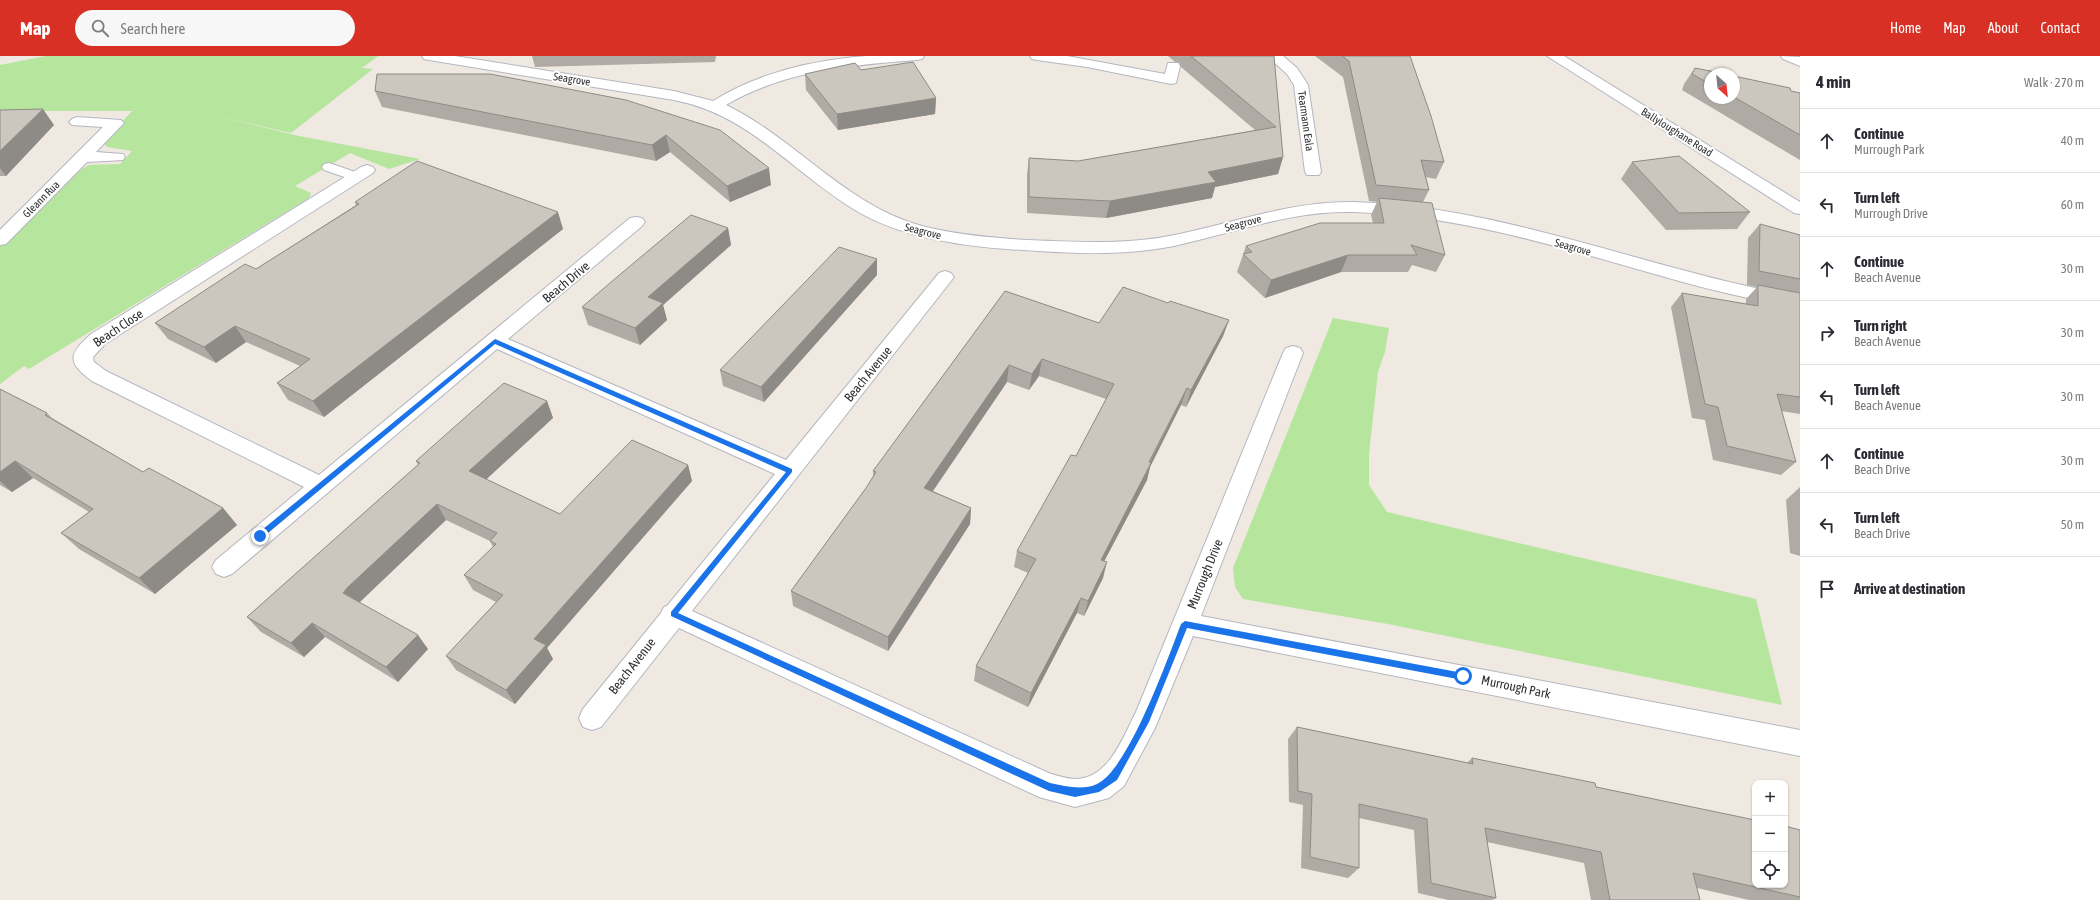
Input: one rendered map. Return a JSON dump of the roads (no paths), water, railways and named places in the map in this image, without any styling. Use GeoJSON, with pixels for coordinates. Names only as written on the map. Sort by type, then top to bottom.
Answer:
{"type":"FeatureCollection","features":[{"type":"Feature","properties":{"kind":"street","name":"Seagrove"},"geometry":{"type":"LineString","coordinates":[[429,56],[583,81],[714,106],[752,125],[840,193],[872,213],[908,228],[965,240],[1059,247],[1132,246],[1176,240],[1296,210],[1352,207],[1411,210],[1486,223],[1733,290],[1800,303]]}},
{"type":"Feature","properties":{"kind":"street"},"geometry":{"type":"LineString","coordinates":[[714,106],[727,96],[748,87],[794,74],[854,61],[917,56]]}},
{"type":"Feature","properties":{"kind":"street"},"geometry":{"type":"LineString","coordinates":[[1037,56],[1087,63],[1171,80],[1173,66]]}},
{"type":"Feature","properties":{"kind":"street","name":"Ballyloughane Road"},"geometry":{"type":"LineString","coordinates":[[1554,56],[1797,205]]}},
{"type":"Feature","properties":{"kind":"street"},"geometry":{"type":"LineString","coordinates":[[1788,56],[1800,62]]}},
{"type":"Feature","properties":{"kind":"street","name":"Tearmann Eala"},"geometry":{"type":"LineString","coordinates":[[1269,57],[1292,71],[1301,85],[1313,172]]}},
{"type":"Feature","properties":{"kind":"street","name":"Gleann Rua"},"geometry":{"type":"LineString","coordinates":[[0,240],[116,122],[77,122]]}},
{"type":"Feature","properties":{"kind":"street"},"geometry":{"type":"LineString","coordinates":[[82,157],[116,157]]}},
{"type":"Feature","properties":{"kind":"street","name":"Beach Close"},"geometry":{"type":"LineString","coordinates":[[320,485],[99,376],[84,366],[83,357],[90,346],[98,339],[362,173]]}},
{"type":"Feature","properties":{"kind":"street","name":"Beach Drive"},"geometry":{"type":"LineString","coordinates":[[224,567],[320,485],[495,341],[636,222]]}},
{"type":"Feature","properties":{"kind":"street","name":"Beach Avenue"},"geometry":{"type":"LineString","coordinates":[[592,718],[673,614],[790,471],[945,277]]}},
{"type":"Feature","properties":{"kind":"street"},"geometry":{"type":"LineString","coordinates":[[495,341],[790,471]]}},
{"type":"Feature","properties":{"kind":"street","name":"Murrough Drive"},"geometry":{"type":"LineString","coordinates":[[673,614],[1049,787],[1075,792],[1099,788],[1114,777],[1146,719],[1293,353]]}},
{"type":"Feature","properties":{"kind":"street","name":"Murrough Park"},"geometry":{"type":"LineString","coordinates":[[1185,624],[1439,671],[1690,723],[1800,744]]}},
{"type":"Feature","properties":{"kind":"lane"},"geometry":{"type":"LineString","coordinates":[[330,167],[362,173]]}}]}
